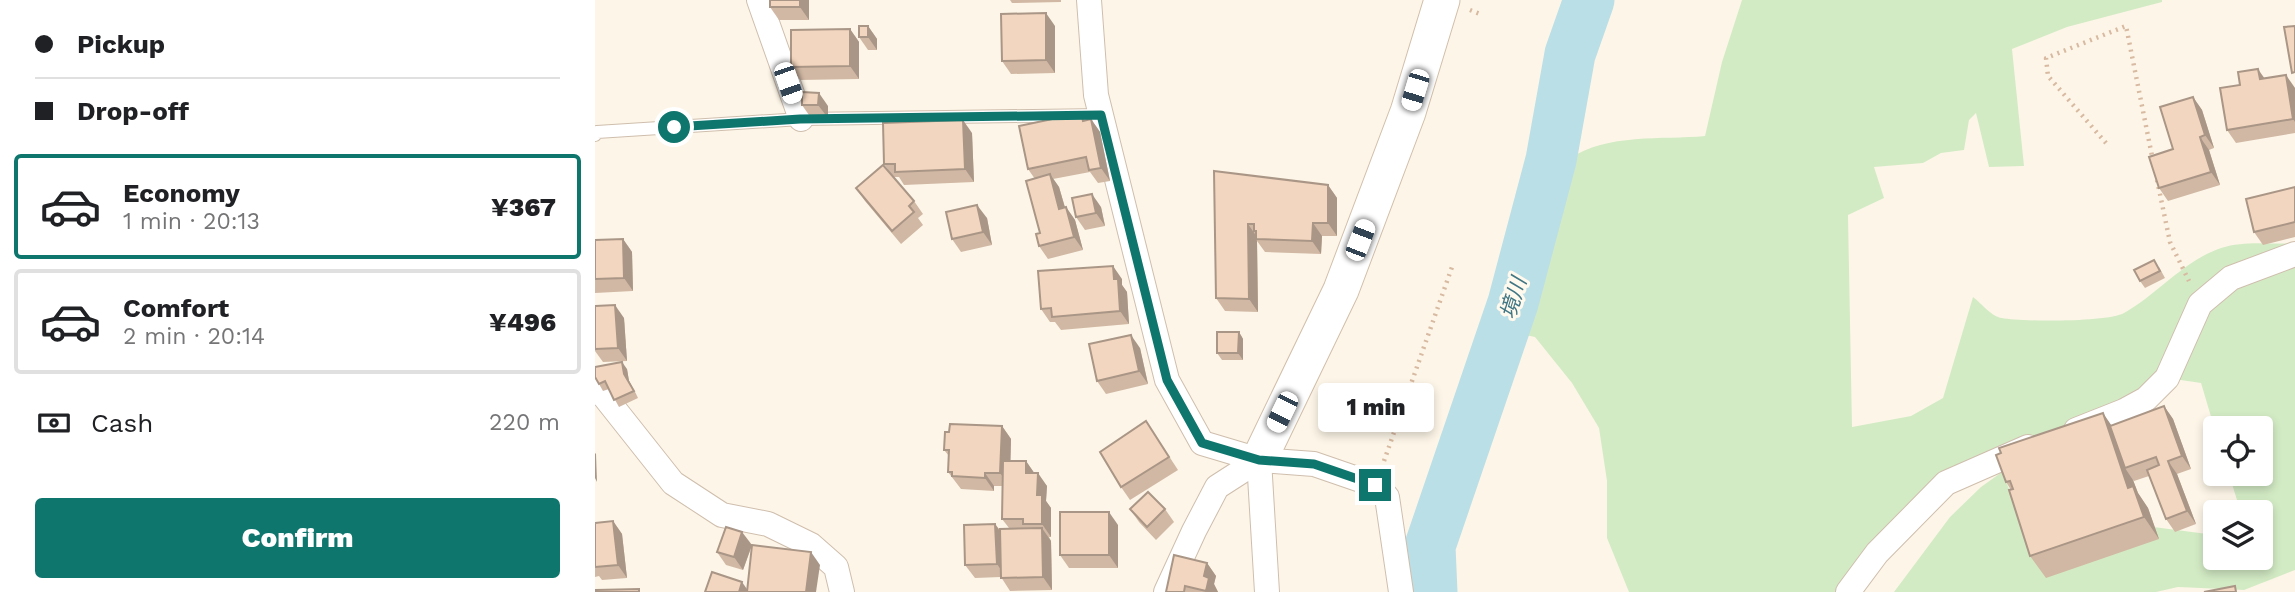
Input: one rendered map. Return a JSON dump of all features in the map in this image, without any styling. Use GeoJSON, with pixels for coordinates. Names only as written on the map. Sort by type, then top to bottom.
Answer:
{"type":"FeatureCollection","features":[{"type":"Feature","properties":{"kind":"street"},"geometry":{"type":"LineString","coordinates":[[759,0],[800,119]]}},
{"type":"Feature","properties":{"kind":"street"},"geometry":{"type":"LineString","coordinates":[[1090,0],[1096,95],[1167,380],[1202,443],[1259,460],[1314,464],[1375,485],[1387,497],[1401,592]]}},
{"type":"Feature","properties":{"kind":"street"},"geometry":{"type":"LineString","coordinates":[[1267,592],[1259,460],[1341,290],[1408,112],[1442,0]]}},
{"type":"Feature","properties":{"kind":"street"},"geometry":{"type":"LineString","coordinates":[[1848,592],[1877,552],[1945,483],[2028,447],[2106,419],[2146,399],[2167,378],[2200,304],[2231,278],[2295,254]]}},
{"type":"Feature","properties":{"kind":"street"},"geometry":{"type":"LineString","coordinates":[[595,390],[604,396],[673,483],[722,515],[768,524],[811,545],[836,567],[842,592]]}},
{"type":"Feature","properties":{"kind":"street"},"geometry":{"type":"LineString","coordinates":[[1166,592],[1217,487],[1259,460]]}},
{"type":"Feature","properties":{"kind":"lane"},"geometry":{"type":"LineString","coordinates":[[595,135],[597,132],[800,119],[1101,115]]}},
{"type":"Feature","properties":{"kind":"path"},"geometry":{"type":"LineString","coordinates":[[2106,143],[2048,76],[2046,58],[2126,26],[2170,242],[2200,304]]}},
{"type":"Feature","properties":{"kind":"path"},"geometry":{"type":"LineString","coordinates":[[1375,485],[1452,267]]}},
{"type":"Feature","properties":{"kind":"green space"},"geometry":{"type":"Polygon","coordinates":[[[1742,0],[2162,0],[2067,27],[2012,49],[2024,166],[1989,167],[1976,113],[1969,120],[1964,150],[1941,153],[1923,163],[1874,167],[1884,198],[1848,215],[1852,427],[1911,416],[1943,398],[1973,297],[2002,318],[2065,320],[2115,316],[2136,305],[2195,261],[2221,248],[2249,243],[2295,243],[2295,570],[2244,590],[2178,587],[2156,592],[1894,592],[1950,517],[1981,487],[2002,472],[2037,556],[2146,526],[2203,533],[2203,570],[2273,570],[2273,500],[2237,500],[2233,486],[2273,486],[2273,416],[2211,416],[2201,383],[2167,378],[1946,483],[1848,592],[1629,592],[1607,538],[1607,481],[1599,428],[1572,383],[1535,337],[1510,332],[1542,212],[1560,170],[1569,159],[1584,151],[1617,141],[1705,136],[1722,62],[1742,0]]]}},
{"type":"Feature","properties":{"kind":"building"},"geometry":{"type":"Polygon","coordinates":[[[770,0],[800,0],[800,7],[770,7],[770,0]]]}},
{"type":"Feature","properties":{"kind":"building"},"geometry":{"type":"Polygon","coordinates":[[[1046,13],[1046,60],[1002,61],[1001,14],[1046,13]]]}},
{"type":"Feature","properties":{"kind":"building"},"geometry":{"type":"Polygon","coordinates":[[[859,26],[868,26],[868,37],[859,37],[859,26]]]}},
{"type":"Feature","properties":{"kind":"building"},"geometry":{"type":"Polygon","coordinates":[[[2295,26],[2295,72],[2292,73],[2284,27],[2295,26]]]}},
{"type":"Feature","properties":{"kind":"building"},"geometry":{"type":"Polygon","coordinates":[[[850,29],[850,66],[791,67],[791,30],[850,29]]]}},
{"type":"Feature","properties":{"kind":"building"},"geometry":{"type":"Polygon","coordinates":[[[2258,69],[2260,79],[2286,75],[2293,119],[2227,130],[2220,88],[2240,85],[2238,72],[2258,69]]]}},
{"type":"Feature","properties":{"kind":"building"},"geometry":{"type":"Polygon","coordinates":[[[802,92],[819,93],[818,105],[802,105],[802,92]]]}},
{"type":"Feature","properties":{"kind":"building"},"geometry":{"type":"Polygon","coordinates":[[[2193,97],[2205,135],[2200,137],[2211,172],[2159,188],[2149,157],[2173,149],[2160,107],[2193,97]]]}},
{"type":"Feature","properties":{"kind":"building"},"geometry":{"type":"Polygon","coordinates":[[[1081,113],[1083,121],[1091,119],[1101,168],[1089,170],[1086,157],[1028,169],[1019,126],[1081,113]]]}},
{"type":"Feature","properties":{"kind":"building"},"geometry":{"type":"Polygon","coordinates":[[[963,120],[965,169],[895,172],[895,164],[884,164],[883,123],[963,120]]]}},
{"type":"Feature","properties":{"kind":"building"},"geometry":{"type":"Polygon","coordinates":[[[883,165],[914,201],[909,206],[914,212],[892,231],[856,188],[883,165]]]}},
{"type":"Feature","properties":{"kind":"building"},"geometry":{"type":"Polygon","coordinates":[[[1214,171],[1328,185],[1328,223],[1313,223],[1312,241],[1256,239],[1254,224],[1248,224],[1249,299],[1216,298],[1214,171]]]}},
{"type":"Feature","properties":{"kind":"building"},"geometry":{"type":"Polygon","coordinates":[[[1050,174],[1059,209],[1066,207],[1074,237],[1039,246],[1036,234],[1040,233],[1026,181],[1050,174]]]}},
{"type":"Feature","properties":{"kind":"building"},"geometry":{"type":"Polygon","coordinates":[[[2295,187],[2295,222],[2254,232],[2246,199],[2295,187]]]}},
{"type":"Feature","properties":{"kind":"building"},"geometry":{"type":"Polygon","coordinates":[[[1092,194],[1096,213],[1076,217],[1072,198],[1092,194]]]}},
{"type":"Feature","properties":{"kind":"building"},"geometry":{"type":"Polygon","coordinates":[[[977,205],[983,232],[952,239],[946,212],[977,205]]]}},
{"type":"Feature","properties":{"kind":"building"},"geometry":{"type":"Polygon","coordinates":[[[623,239],[624,278],[595,279],[595,240],[623,239]]]}},
{"type":"Feature","properties":{"kind":"building"},"geometry":{"type":"Polygon","coordinates":[[[2154,260],[2160,271],[2140,281],[2134,270],[2154,260]]]}},
{"type":"Feature","properties":{"kind":"building"},"geometry":{"type":"Polygon","coordinates":[[[1113,266],[1114,279],[1118,279],[1120,311],[1052,317],[1051,308],[1041,309],[1038,271],[1113,266]]]}},
{"type":"Feature","properties":{"kind":"building"},"geometry":{"type":"Polygon","coordinates":[[[615,305],[618,348],[595,349],[595,306],[615,305]]]}},
{"type":"Feature","properties":{"kind":"building"},"geometry":{"type":"Polygon","coordinates":[[[1217,332],[1239,332],[1238,353],[1217,353],[1217,332]]]}},
{"type":"Feature","properties":{"kind":"building"},"geometry":{"type":"Polygon","coordinates":[[[1131,335],[1139,371],[1097,381],[1089,344],[1131,335]]]}},
{"type":"Feature","properties":{"kind":"building"},"geometry":{"type":"Polygon","coordinates":[[[622,362],[624,374],[634,391],[614,400],[605,381],[599,384],[595,377],[595,367],[622,362]]]}},
{"type":"Feature","properties":{"kind":"building"},"geometry":{"type":"Polygon","coordinates":[[[2164,406],[2182,456],[2168,461],[2187,511],[2166,519],[2147,470],[2159,465],[2156,457],[2125,468],[2110,426],[2164,406]]]}},
{"type":"Feature","properties":{"kind":"building"},"geometry":{"type":"Polygon","coordinates":[[[2103,413],[2128,488],[2133,486],[2144,517],[2030,556],[2009,490],[2013,489],[2010,481],[2006,482],[1996,455],[2001,453],[1999,448],[2103,413]]]}},
{"type":"Feature","properties":{"kind":"building"},"geometry":{"type":"Polygon","coordinates":[[[1146,421],[1169,457],[1121,487],[1100,452],[1146,421]]]}},
{"type":"Feature","properties":{"kind":"building"},"geometry":{"type":"Polygon","coordinates":[[[950,424],[1002,426],[1000,473],[985,473],[985,478],[952,476],[952,472],[948,472],[949,450],[944,450],[945,432],[949,432],[950,424]]]}},
{"type":"Feature","properties":{"kind":"building"},"geometry":{"type":"Polygon","coordinates":[[[1003,461],[1026,461],[1026,473],[1038,473],[1037,495],[1042,495],[1042,524],[1023,524],[1023,519],[1002,519],[1003,461]]]}},
{"type":"Feature","properties":{"kind":"building"},"geometry":{"type":"Polygon","coordinates":[[[1148,492],[1165,509],[1147,527],[1130,509],[1148,492]]]}},
{"type":"Feature","properties":{"kind":"building"},"geometry":{"type":"Polygon","coordinates":[[[1060,512],[1109,512],[1109,555],[1060,555],[1060,512]]]}},
{"type":"Feature","properties":{"kind":"building"},"geometry":{"type":"Polygon","coordinates":[[[613,521],[618,565],[595,567],[595,523],[613,521]]]}},
{"type":"Feature","properties":{"kind":"building"},"geometry":{"type":"Polygon","coordinates":[[[995,524],[997,564],[965,565],[964,525],[995,524]]]}},
{"type":"Feature","properties":{"kind":"building"},"geometry":{"type":"Polygon","coordinates":[[[726,527],[742,532],[734,557],[717,552],[726,527]]]}},
{"type":"Feature","properties":{"kind":"building"},"geometry":{"type":"Polygon","coordinates":[[[1042,528],[1043,577],[1001,578],[1000,529],[1042,528]]]}},
{"type":"Feature","properties":{"kind":"building"},"geometry":{"type":"Polygon","coordinates":[[[752,545],[811,552],[806,592],[747,592],[752,545]]]}},
{"type":"Feature","properties":{"kind":"building"},"geometry":{"type":"Polygon","coordinates":[[[1174,555],[1207,563],[1204,576],[1209,578],[1206,591],[1185,586],[1184,592],[1166,592],[1174,555]]]}},
{"type":"Feature","properties":{"kind":"building"},"geometry":{"type":"Polygon","coordinates":[[[712,572],[742,582],[739,592],[705,592],[712,572]]]}},
{"type":"Feature","properties":{"kind":"building"},"geometry":{"type":"Polygon","coordinates":[[[2235,586],[2236,592],[2204,592],[2235,586]]]}},
{"type":"Feature","properties":{"kind":"building"},"geometry":{"type":"Polygon","coordinates":[[[639,589],[639,592],[595,592],[595,590],[639,589]]]}},
{"type":"Feature","properties":{"kind":"waterway","name":"境川"},"geometry":{"type":"LineString","coordinates":[[1432,592],[1430,546],[1513,303],[1551,160],[1570,54],[1589,0]]}},
{"type":"Feature","properties":{"kind":"route"},"geometry":{"type":"LineString","coordinates":[[674,127],[800,119],[1101,115],[1167,380],[1202,443],[1259,460],[1314,464],[1375,485]]}}]}
